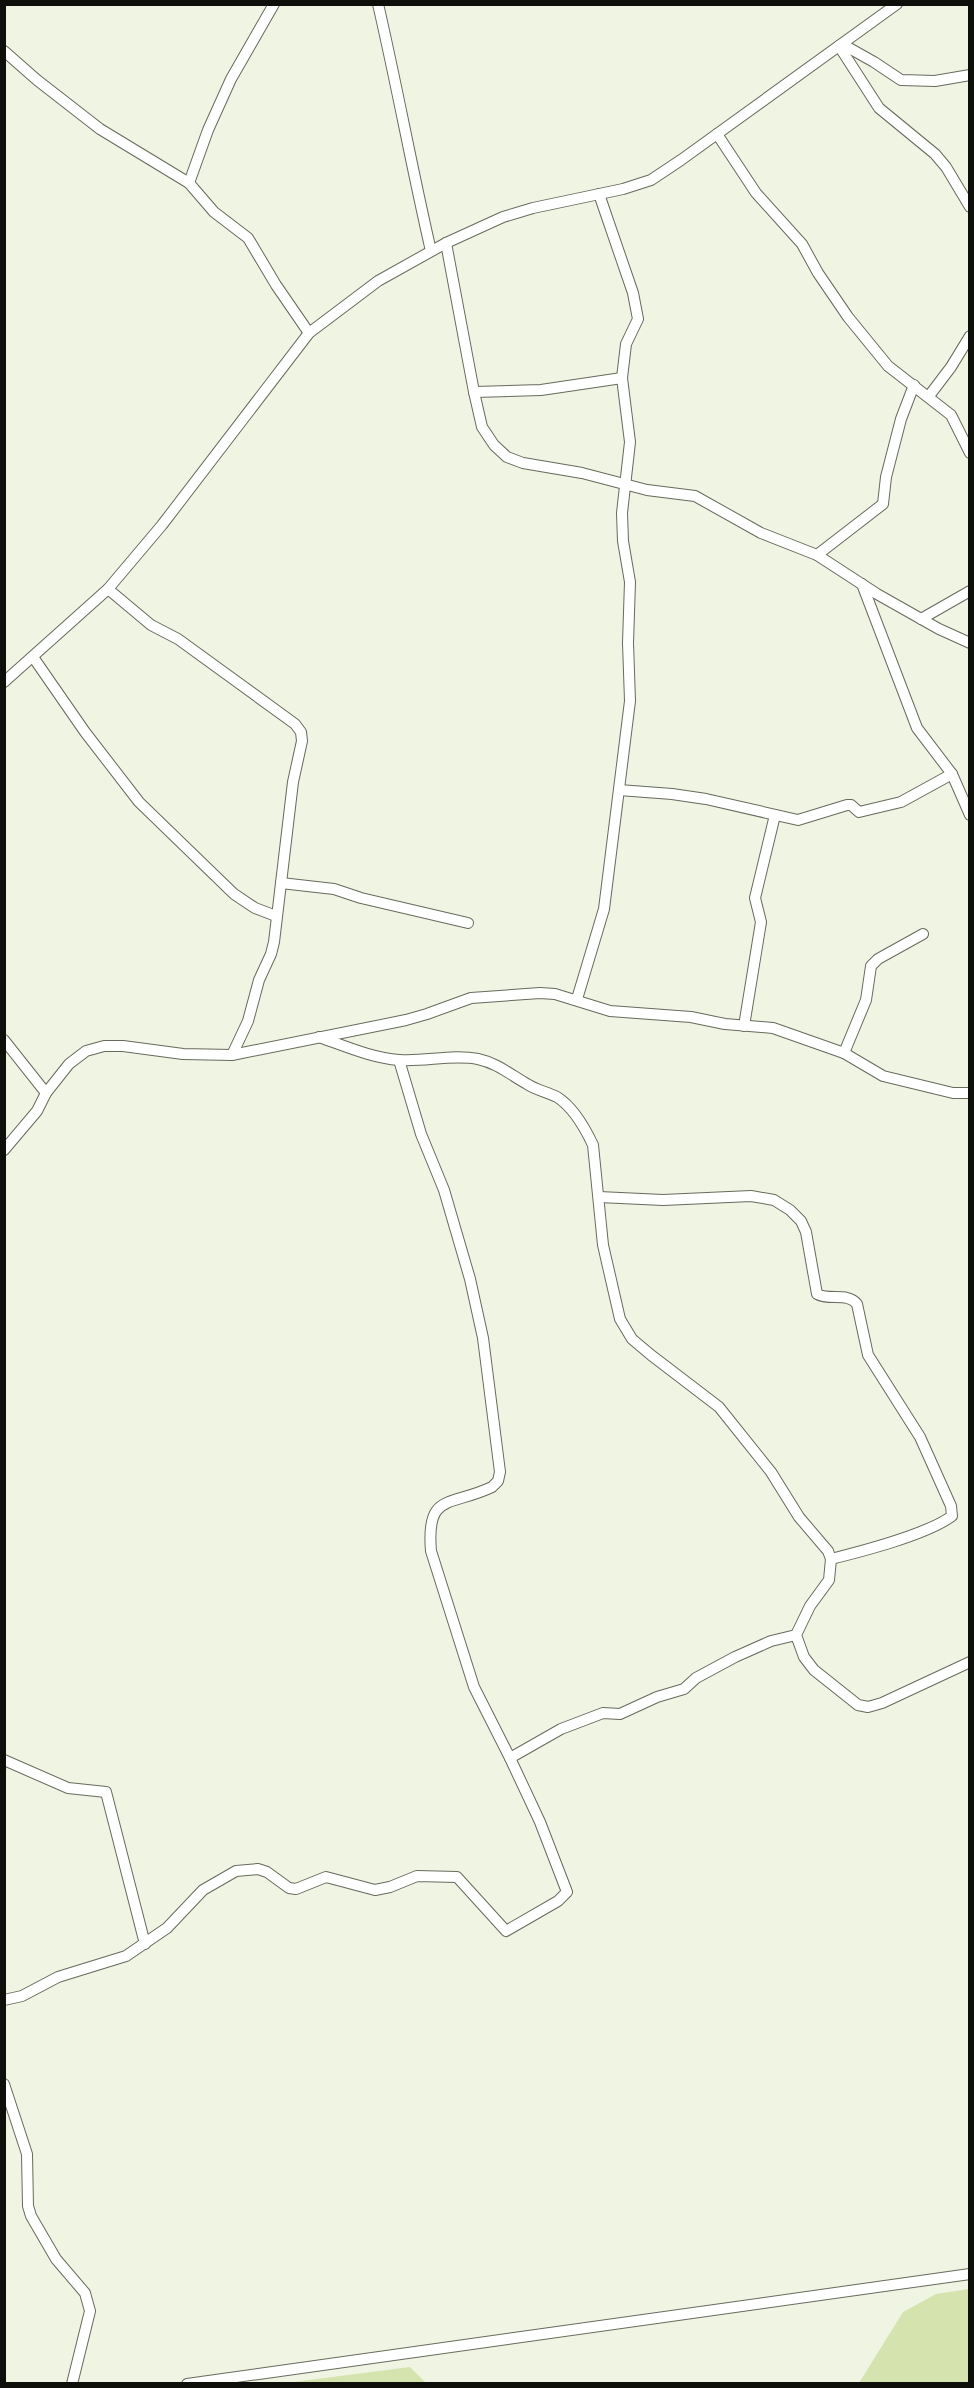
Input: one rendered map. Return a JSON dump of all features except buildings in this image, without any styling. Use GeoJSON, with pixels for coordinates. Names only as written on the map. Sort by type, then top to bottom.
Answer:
{"type":"FeatureCollection","features":[{"type":"Feature","properties":{"kind":"street"},"geometry":{"type":"LineString","coordinates":[[189,183],[208,130],[231,79],[274,4]]}},
{"type":"Feature","properties":{"kind":"street"},"geometry":{"type":"LineString","coordinates":[[378,4],[431,250]]}},
{"type":"Feature","properties":{"kind":"street"},"geometry":{"type":"LineString","coordinates":[[4,682],[108,589],[162,525],[309,333],[378,281],[431,250],[503,217],[533,208],[623,189],[651,180],[897,4]]}},
{"type":"Feature","properties":{"kind":"street"},"geometry":{"type":"LineString","coordinates":[[840,45],[874,62],[901,80],[935,81],[969,75]]}},
{"type":"Feature","properties":{"kind":"street"},"geometry":{"type":"LineString","coordinates":[[840,45],[879,108],[935,154],[946,167],[969,207]]}},
{"type":"Feature","properties":{"kind":"street"},"geometry":{"type":"LineString","coordinates":[[4,51],[100,129],[189,183],[214,212],[248,238],[309,333]]}},
{"type":"Feature","properties":{"kind":"street"},"geometry":{"type":"LineString","coordinates":[[717,134],[756,193],[802,244],[818,273],[848,317],[888,366],[951,415],[969,453]]}},
{"type":"Feature","properties":{"kind":"street"},"geometry":{"type":"LineString","coordinates":[[577,999],[604,909],[630,701],[628,642],[631,609],[630,582],[623,541],[624,483],[630,442],[622,378],[626,344],[636,327],[638,310],[599,194]]}},
{"type":"Feature","properties":{"kind":"street"},"geometry":{"type":"LineString","coordinates":[[446,243],[482,427],[494,445],[507,457],[522,463],[582,473],[647,490],[695,496],[761,533],[817,555],[862,584],[969,643]]}},
{"type":"Feature","properties":{"kind":"street"},"geometry":{"type":"LineString","coordinates":[[929,396],[951,367],[969,336]]}},
{"type":"Feature","properties":{"kind":"street"},"geometry":{"type":"LineString","coordinates":[[474,392],[542,390],[622,378]]}},
{"type":"Feature","properties":{"kind":"street"},"geometry":{"type":"LineString","coordinates":[[817,555],[883,504],[886,477],[901,419],[914,385]]}},
{"type":"Feature","properties":{"kind":"street"},"geometry":{"type":"LineString","coordinates":[[862,584],[917,728],[952,774],[969,815]]}},
{"type":"Feature","properties":{"kind":"street"},"geometry":{"type":"LineString","coordinates":[[108,589],[140,617],[178,639],[295,724],[301,732],[302,741],[294,776],[271,954],[259,980],[248,1021],[232,1055]]}},
{"type":"Feature","properties":{"kind":"street"},"geometry":{"type":"LineString","coordinates":[[921,618],[969,591]]}},
{"type":"Feature","properties":{"kind":"street"},"geometry":{"type":"LineString","coordinates":[[33,657],[85,732],[139,802],[234,894],[255,908],[276,916]]}},
{"type":"Feature","properties":{"kind":"street"},"geometry":{"type":"LineString","coordinates":[[619,790],[706,799],[798,820],[847,805],[851,805],[857,812],[901,802],[952,774]]}},
{"type":"Feature","properties":{"kind":"street"},"geometry":{"type":"LineString","coordinates":[[744,1026],[761,922],[755,898],[775,815]]}},
{"type":"Feature","properties":{"kind":"street"},"geometry":{"type":"LineString","coordinates":[[281,883],[334,889],[361,898],[468,923]]}},
{"type":"Feature","properties":{"kind":"street"},"geometry":{"type":"LineString","coordinates":[[844,1053],[866,1000],[871,966],[878,959],[923,934]]}},
{"type":"Feature","properties":{"kind":"street"},"geometry":{"type":"LineString","coordinates":[[4,1150],[37,1111],[46,1093],[69,1064],[86,1051],[104,1046],[123,1046],[183,1054],[232,1055],[428,1014],[471,998],[540,993],[577,999],[610,1011],[691,1017],[744,1026],[773,1028],[844,1053],[883,1076],[934,1089],[969,1094]]}},
{"type":"Feature","properties":{"kind":"street"},"geometry":{"type":"LineString","coordinates":[[319,1037],[399,1060],[477,1059],[496,1065],[529,1086],[557,1097],[568,1106],[586,1129],[593,1144],[603,1245],[620,1319],[632,1339],[718,1407],[771,1473],[799,1516],[828,1551],[831,1559],[829,1580],[810,1606],[796,1635],[804,1657],[814,1670],[858,1705],[868,1707],[882,1703],[969,1662]]}},
{"type":"Feature","properties":{"kind":"street"},"geometry":{"type":"LineString","coordinates":[[4,1040],[46,1093]]}},
{"type":"Feature","properties":{"kind":"street"},"geometry":{"type":"LineString","coordinates":[[4,2000],[22,1996],[58,1977],[112,1962],[145,1944],[167,1928],[211,1884],[236,1871],[249,1868],[267,1872],[289,1888],[296,1889],[326,1877],[375,1890],[390,1887],[417,1876],[457,1877],[506,1931],[558,1901],[567,1892],[510,1758],[470,1676],[431,1551],[429,1531],[432,1516],[440,1506],[492,1487],[498,1482],[500,1472],[483,1338],[470,1279],[444,1190],[421,1134],[399,1060]]}},
{"type":"Feature","properties":{"kind":"street"},"geometry":{"type":"LineString","coordinates":[[599,1197],[663,1200],[751,1196],[774,1200],[801,1221],[806,1232],[817,1294],[822,1297],[849,1298],[857,1304],[868,1355],[920,1437],[951,1506],[952,1516],[872,1548],[831,1559]]}},
{"type":"Feature","properties":{"kind":"street"},"geometry":{"type":"LineString","coordinates":[[510,1758],[561,1729],[603,1713],[620,1714],[657,1697],[684,1689],[696,1678],[735,1657],[771,1641],[796,1635]]}},
{"type":"Feature","properties":{"kind":"street"},"geometry":{"type":"LineString","coordinates":[[4,1760],[68,1788],[106,1792],[145,1944]]}},
{"type":"Feature","properties":{"kind":"street"},"geometry":{"type":"LineString","coordinates":[[4,2084],[27,2154],[28,2206],[31,2216],[56,2259],[89,2301],[90,2312],[72,2384]]}},
{"type":"Feature","properties":{"kind":"street"},"geometry":{"type":"LineString","coordinates":[[187,2384],[969,2274]]}},
{"type":"Feature","properties":{"kind":"green space"},"geometry":{"type":"Polygon","coordinates":[[[969,2289],[969,2383],[859,2383],[903,2312],[936,2294],[969,2289]]]}},
{"type":"Feature","properties":{"kind":"green space"},"geometry":{"type":"Polygon","coordinates":[[[410,2367],[426,2383],[286,2383],[410,2367]]]}}]}
